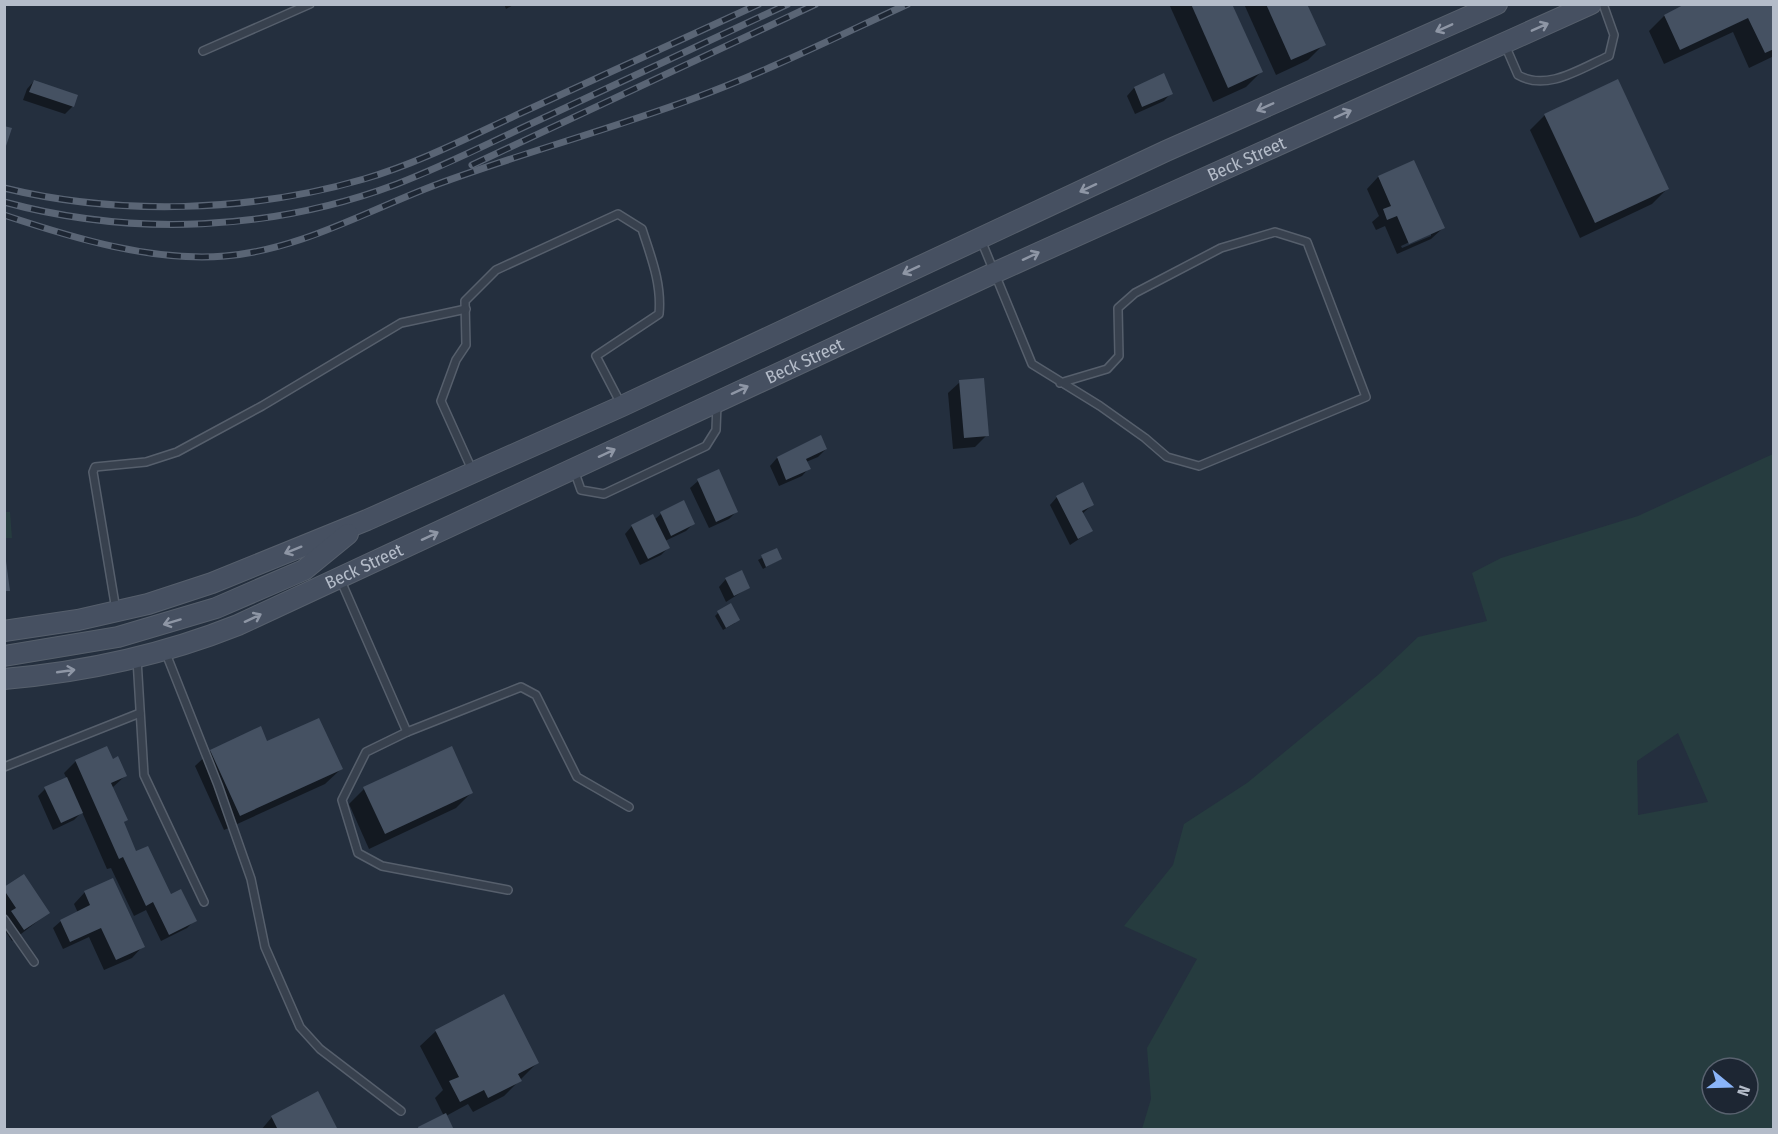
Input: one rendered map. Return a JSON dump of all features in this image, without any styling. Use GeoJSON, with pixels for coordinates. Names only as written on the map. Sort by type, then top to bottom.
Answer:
{"type":"FeatureCollection","features":[{"type":"Feature","properties":{"kind":"main road","name":"Beck Street"},"geometry":{"type":"LineString","coordinates":[[4,631],[116,612],[212,583],[367,520],[622,406],[1166,151],[1497,4]]}},
{"type":"Feature","properties":{"kind":"main road","name":"Beck Street"},"geometry":{"type":"LineString","coordinates":[[6,681],[137,659],[238,625],[994,273],[1591,4]]}},
{"type":"Feature","properties":{"kind":"main road"},"geometry":{"type":"LineString","coordinates":[[4,656],[118,637],[216,608],[304,570],[367,520]]}},
{"type":"Feature","properties":{"kind":"lane"},"geometry":{"type":"LineString","coordinates":[[203,51],[310,4]]}},
{"type":"Feature","properties":{"kind":"lane"},"geometry":{"type":"LineString","coordinates":[[1504,43],[1518,75],[1537,82],[1549,81],[1609,56],[1614,35],[1603,4]]}},
{"type":"Feature","properties":{"kind":"lane"},"geometry":{"type":"LineString","coordinates":[[474,474],[441,401],[456,360],[466,345],[465,301],[496,270],[618,214],[642,229],[657,275],[661,299],[659,314],[596,356],[622,406]]}},
{"type":"Feature","properties":{"kind":"lane"},"geometry":{"type":"LineString","coordinates":[[980,238],[1032,364],[1060,383],[1100,406],[1167,457],[1199,466],[1365,397],[1308,242],[1275,232],[1221,248],[1135,293],[1118,308],[1119,356],[1107,369],[1060,383]]}},
{"type":"Feature","properties":{"kind":"lane"},"geometry":{"type":"LineString","coordinates":[[116,612],[93,472],[95,467],[146,462],[177,452],[262,406],[401,323],[465,309]]}},
{"type":"Feature","properties":{"kind":"lane"},"geometry":{"type":"LineString","coordinates":[[574,469],[581,490],[604,494],[706,446],[716,430],[717,401]]}},
{"type":"Feature","properties":{"kind":"lane"},"geometry":{"type":"LineString","coordinates":[[340,578],[407,732]]}},
{"type":"Feature","properties":{"kind":"lane"},"geometry":{"type":"LineString","coordinates":[[165,651],[218,785],[251,879],[265,947],[300,1027],[320,1049],[401,1111]]}},
{"type":"Feature","properties":{"kind":"lane"},"geometry":{"type":"LineString","coordinates":[[137,659],[144,775],[204,902]]}},
{"type":"Feature","properties":{"kind":"lane"},"geometry":{"type":"LineString","coordinates":[[508,890],[382,866],[358,853],[342,800],[366,752],[407,732],[521,687],[536,695],[577,777],[629,807]]}},
{"type":"Feature","properties":{"kind":"lane"},"geometry":{"type":"LineString","coordinates":[[4,767],[140,713]]}},
{"type":"Feature","properties":{"kind":"lane"},"geometry":{"type":"LineString","coordinates":[[4,919],[34,962]]}},
{"type":"Feature","properties":{"kind":"green space"},"geometry":{"type":"Polygon","coordinates":[[[1773,454],[1773,1129],[1142,1129],[1151,1099],[1147,1048],[1197,959],[1124,926],[1173,865],[1184,824],[1247,783],[1378,675],[1418,637],[1487,621],[1472,573],[1501,558],[1638,516],[1773,454]],[[1678,733],[1637,761],[1638,815],[1708,802],[1678,733]]]}},
{"type":"Feature","properties":{"kind":"green space"},"geometry":{"type":"Polygon","coordinates":[[[5,512],[10,512],[12,538],[5,538],[5,512]]]}},
{"type":"Feature","properties":{"kind":"building"},"geometry":{"type":"Polygon","coordinates":[[[1191,4],[1232,4],[1263,72],[1228,88],[1191,4]]]}},
{"type":"Feature","properties":{"kind":"building"},"geometry":{"type":"Polygon","coordinates":[[[1266,4],[1307,4],[1326,45],[1291,60],[1266,4]]]}},
{"type":"Feature","properties":{"kind":"building"},"geometry":{"type":"Polygon","coordinates":[[[1685,4],[1774,4],[1774,49],[1765,53],[1748,18],[1680,50],[1664,15],[1685,4]]]}},
{"type":"Feature","properties":{"kind":"building"},"geometry":{"type":"Polygon","coordinates":[[[1164,73],[1173,94],[1142,107],[1134,87],[1164,73]]]}},
{"type":"Feature","properties":{"kind":"building"},"geometry":{"type":"Polygon","coordinates":[[[1618,79],[1669,189],[1595,223],[1544,114],[1618,79]]]}},
{"type":"Feature","properties":{"kind":"building"},"geometry":{"type":"Polygon","coordinates":[[[34,80],[78,95],[74,107],[29,92],[34,80]]]}},
{"type":"Feature","properties":{"kind":"building"},"geometry":{"type":"Polygon","coordinates":[[[4,126],[12,128],[5,149],[4,149],[4,126]]]}},
{"type":"Feature","properties":{"kind":"building"},"geometry":{"type":"Polygon","coordinates":[[[1414,160],[1445,228],[1409,244],[1397,216],[1387,220],[1383,209],[1391,206],[1378,176],[1414,160]]]}},
{"type":"Feature","properties":{"kind":"building"},"geometry":{"type":"Polygon","coordinates":[[[984,378],[989,436],[964,438],[959,380],[984,378]]]}},
{"type":"Feature","properties":{"kind":"building"},"geometry":{"type":"Polygon","coordinates":[[[821,435],[827,449],[806,459],[811,469],[786,480],[777,457],[821,435]]]}},
{"type":"Feature","properties":{"kind":"building"},"geometry":{"type":"Polygon","coordinates":[[[719,469],[738,512],[716,522],[697,479],[719,469]]]}},
{"type":"Feature","properties":{"kind":"building"},"geometry":{"type":"Polygon","coordinates":[[[1083,482],[1094,505],[1082,511],[1093,531],[1078,539],[1056,496],[1083,482]]]}},
{"type":"Feature","properties":{"kind":"building"},"geometry":{"type":"Polygon","coordinates":[[[684,500],[695,524],[671,536],[660,512],[684,500]]]}},
{"type":"Feature","properties":{"kind":"building"},"geometry":{"type":"Polygon","coordinates":[[[653,514],[670,548],[648,559],[631,525],[653,514]]]}},
{"type":"Feature","properties":{"kind":"building"},"geometry":{"type":"Polygon","coordinates":[[[4,546],[10,591],[4,591],[4,546]]]}},
{"type":"Feature","properties":{"kind":"building"},"geometry":{"type":"Polygon","coordinates":[[[777,548],[782,559],[766,567],[761,555],[777,548]]]}},
{"type":"Feature","properties":{"kind":"building"},"geometry":{"type":"Polygon","coordinates":[[[742,570],[750,588],[734,596],[725,578],[742,570]]]}},
{"type":"Feature","properties":{"kind":"building"},"geometry":{"type":"Polygon","coordinates":[[[731,603],[740,620],[726,628],[717,611],[731,603]]]}},
{"type":"Feature","properties":{"kind":"building"},"geometry":{"type":"Polygon","coordinates":[[[319,718],[343,769],[240,816],[210,750],[261,726],[267,741],[319,718]]]}},
{"type":"Feature","properties":{"kind":"building"},"geometry":{"type":"Polygon","coordinates":[[[107,746],[113,759],[118,756],[127,776],[111,783],[128,820],[124,822],[136,851],[148,846],[171,894],[181,889],[197,921],[169,935],[153,902],[146,906],[123,857],[119,859],[75,760],[107,746]]]}},
{"type":"Feature","properties":{"kind":"building"},"geometry":{"type":"Polygon","coordinates":[[[452,746],[473,793],[385,834],[363,787],[452,746]]]}},
{"type":"Feature","properties":{"kind":"building"},"geometry":{"type":"Polygon","coordinates":[[[67,777],[83,813],[61,823],[44,787],[67,777]]]}},
{"type":"Feature","properties":{"kind":"building"},"geometry":{"type":"Polygon","coordinates":[[[24,874],[50,913],[24,930],[11,911],[16,908],[4,887],[24,874]]]}},
{"type":"Feature","properties":{"kind":"building"},"geometry":{"type":"Polygon","coordinates":[[[113,878],[145,947],[116,960],[101,928],[70,942],[60,920],[90,905],[84,891],[113,878]]]}},
{"type":"Feature","properties":{"kind":"building"},"geometry":{"type":"Polygon","coordinates":[[[504,994],[539,1063],[518,1074],[522,1081],[488,1098],[484,1090],[460,1102],[449,1081],[459,1077],[435,1030],[504,994]]]}},
{"type":"Feature","properties":{"kind":"building"},"geometry":{"type":"Polygon","coordinates":[[[318,1091],[338,1130],[278,1130],[271,1116],[318,1091]]]}},
{"type":"Feature","properties":{"kind":"building"},"geometry":{"type":"Polygon","coordinates":[[[446,1113],[454,1130],[419,1130],[418,1127],[446,1113]]]}},
{"type":"Feature","properties":{"kind":"railway"},"geometry":{"type":"LineString","coordinates":[[4,188],[48,197],[139,206],[231,204],[321,190],[384,173],[425,157],[759,4]]}},
{"type":"Feature","properties":{"kind":"railway"},"geometry":{"type":"LineString","coordinates":[[4,202],[102,221],[202,224],[252,220],[301,212],[350,200],[436,168],[788,4]]}},
{"type":"Feature","properties":{"kind":"railway"},"geometry":{"type":"LineString","coordinates":[[472,165],[816,4]]}},
{"type":"Feature","properties":{"kind":"railway"},"geometry":{"type":"LineString","coordinates":[[4,215],[85,240],[141,252],[197,257],[225,256],[280,246],[333,228],[438,184],[720,89],[908,4]]}}]}
